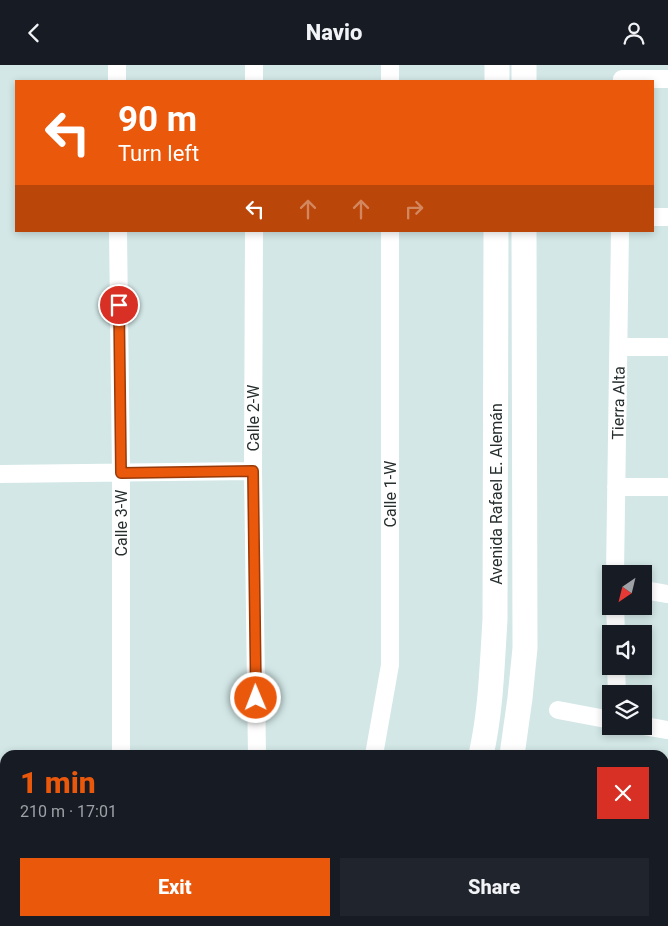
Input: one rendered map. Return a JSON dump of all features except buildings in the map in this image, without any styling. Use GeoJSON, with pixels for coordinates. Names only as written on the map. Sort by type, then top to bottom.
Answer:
{"type":"FeatureCollection","features":[{"type":"Feature","properties":{"kind":"main road"},"geometry":{"type":"LineString","coordinates":[[497,65],[497,80]]}},
{"type":"Feature","properties":{"kind":"main road"},"geometry":{"type":"LineString","coordinates":[[524,65],[524,80]]}},
{"type":"Feature","properties":{"kind":"main road","name":"Avenida Rafael E. Alemán"},"geometry":{"type":"LineString","coordinates":[[481,750],[491,681],[495,620],[496,232]]}},
{"type":"Feature","properties":{"kind":"main road","name":"Avenida Rafael E. Alemán"},"geometry":{"type":"LineString","coordinates":[[513,750],[525,648],[524,232]]}},
{"type":"Feature","properties":{"kind":"street"},"geometry":{"type":"LineString","coordinates":[[117,65],[117,80]]}},
{"type":"Feature","properties":{"kind":"street"},"geometry":{"type":"LineString","coordinates":[[254,65],[254,80]]}},
{"type":"Feature","properties":{"kind":"street"},"geometry":{"type":"LineString","coordinates":[[390,65],[390,80]]}},
{"type":"Feature","properties":{"kind":"street"},"geometry":{"type":"LineString","coordinates":[[622,75],[668,79]]}},
{"type":"Feature","properties":{"kind":"street"},"geometry":{"type":"LineString","coordinates":[[654,217],[668,217]]}},
{"type":"Feature","properties":{"kind":"street","name":"Calle 3-W"},"geometry":{"type":"LineString","coordinates":[[118,232],[121,473],[120,750]]}},
{"type":"Feature","properties":{"kind":"street","name":"Calle 2-W"},"geometry":{"type":"LineString","coordinates":[[254,232],[253,471],[257,750]]}},
{"type":"Feature","properties":{"kind":"street","name":"Calle 1-W"},"geometry":{"type":"LineString","coordinates":[[375,750],[390,665],[390,232]]}},
{"type":"Feature","properties":{"kind":"street","name":"Tierra Alta"},"geometry":{"type":"LineString","coordinates":[[615,565],[620,232]]}},
{"type":"Feature","properties":{"kind":"street"},"geometry":{"type":"LineString","coordinates":[[619,347],[668,347]]}},
{"type":"Feature","properties":{"kind":"street"},"geometry":{"type":"LineString","coordinates":[[0,474],[253,471]]}},
{"type":"Feature","properties":{"kind":"street"},"geometry":{"type":"LineString","coordinates":[[616,487],[668,487]]}},
{"type":"Feature","properties":{"kind":"street"},"geometry":{"type":"LineString","coordinates":[[652,591],[668,594]]}},
{"type":"Feature","properties":{"kind":"street"},"geometry":{"type":"LineString","coordinates":[[558,710],[602,718]]}},
{"type":"Feature","properties":{"kind":"street"},"geometry":{"type":"LineString","coordinates":[[652,727],[668,730]]}},
{"type":"Feature","properties":{"kind":"route"},"geometry":{"type":"LineString","coordinates":[[119,305],[121,473],[253,471],[256,698]]}}]}
